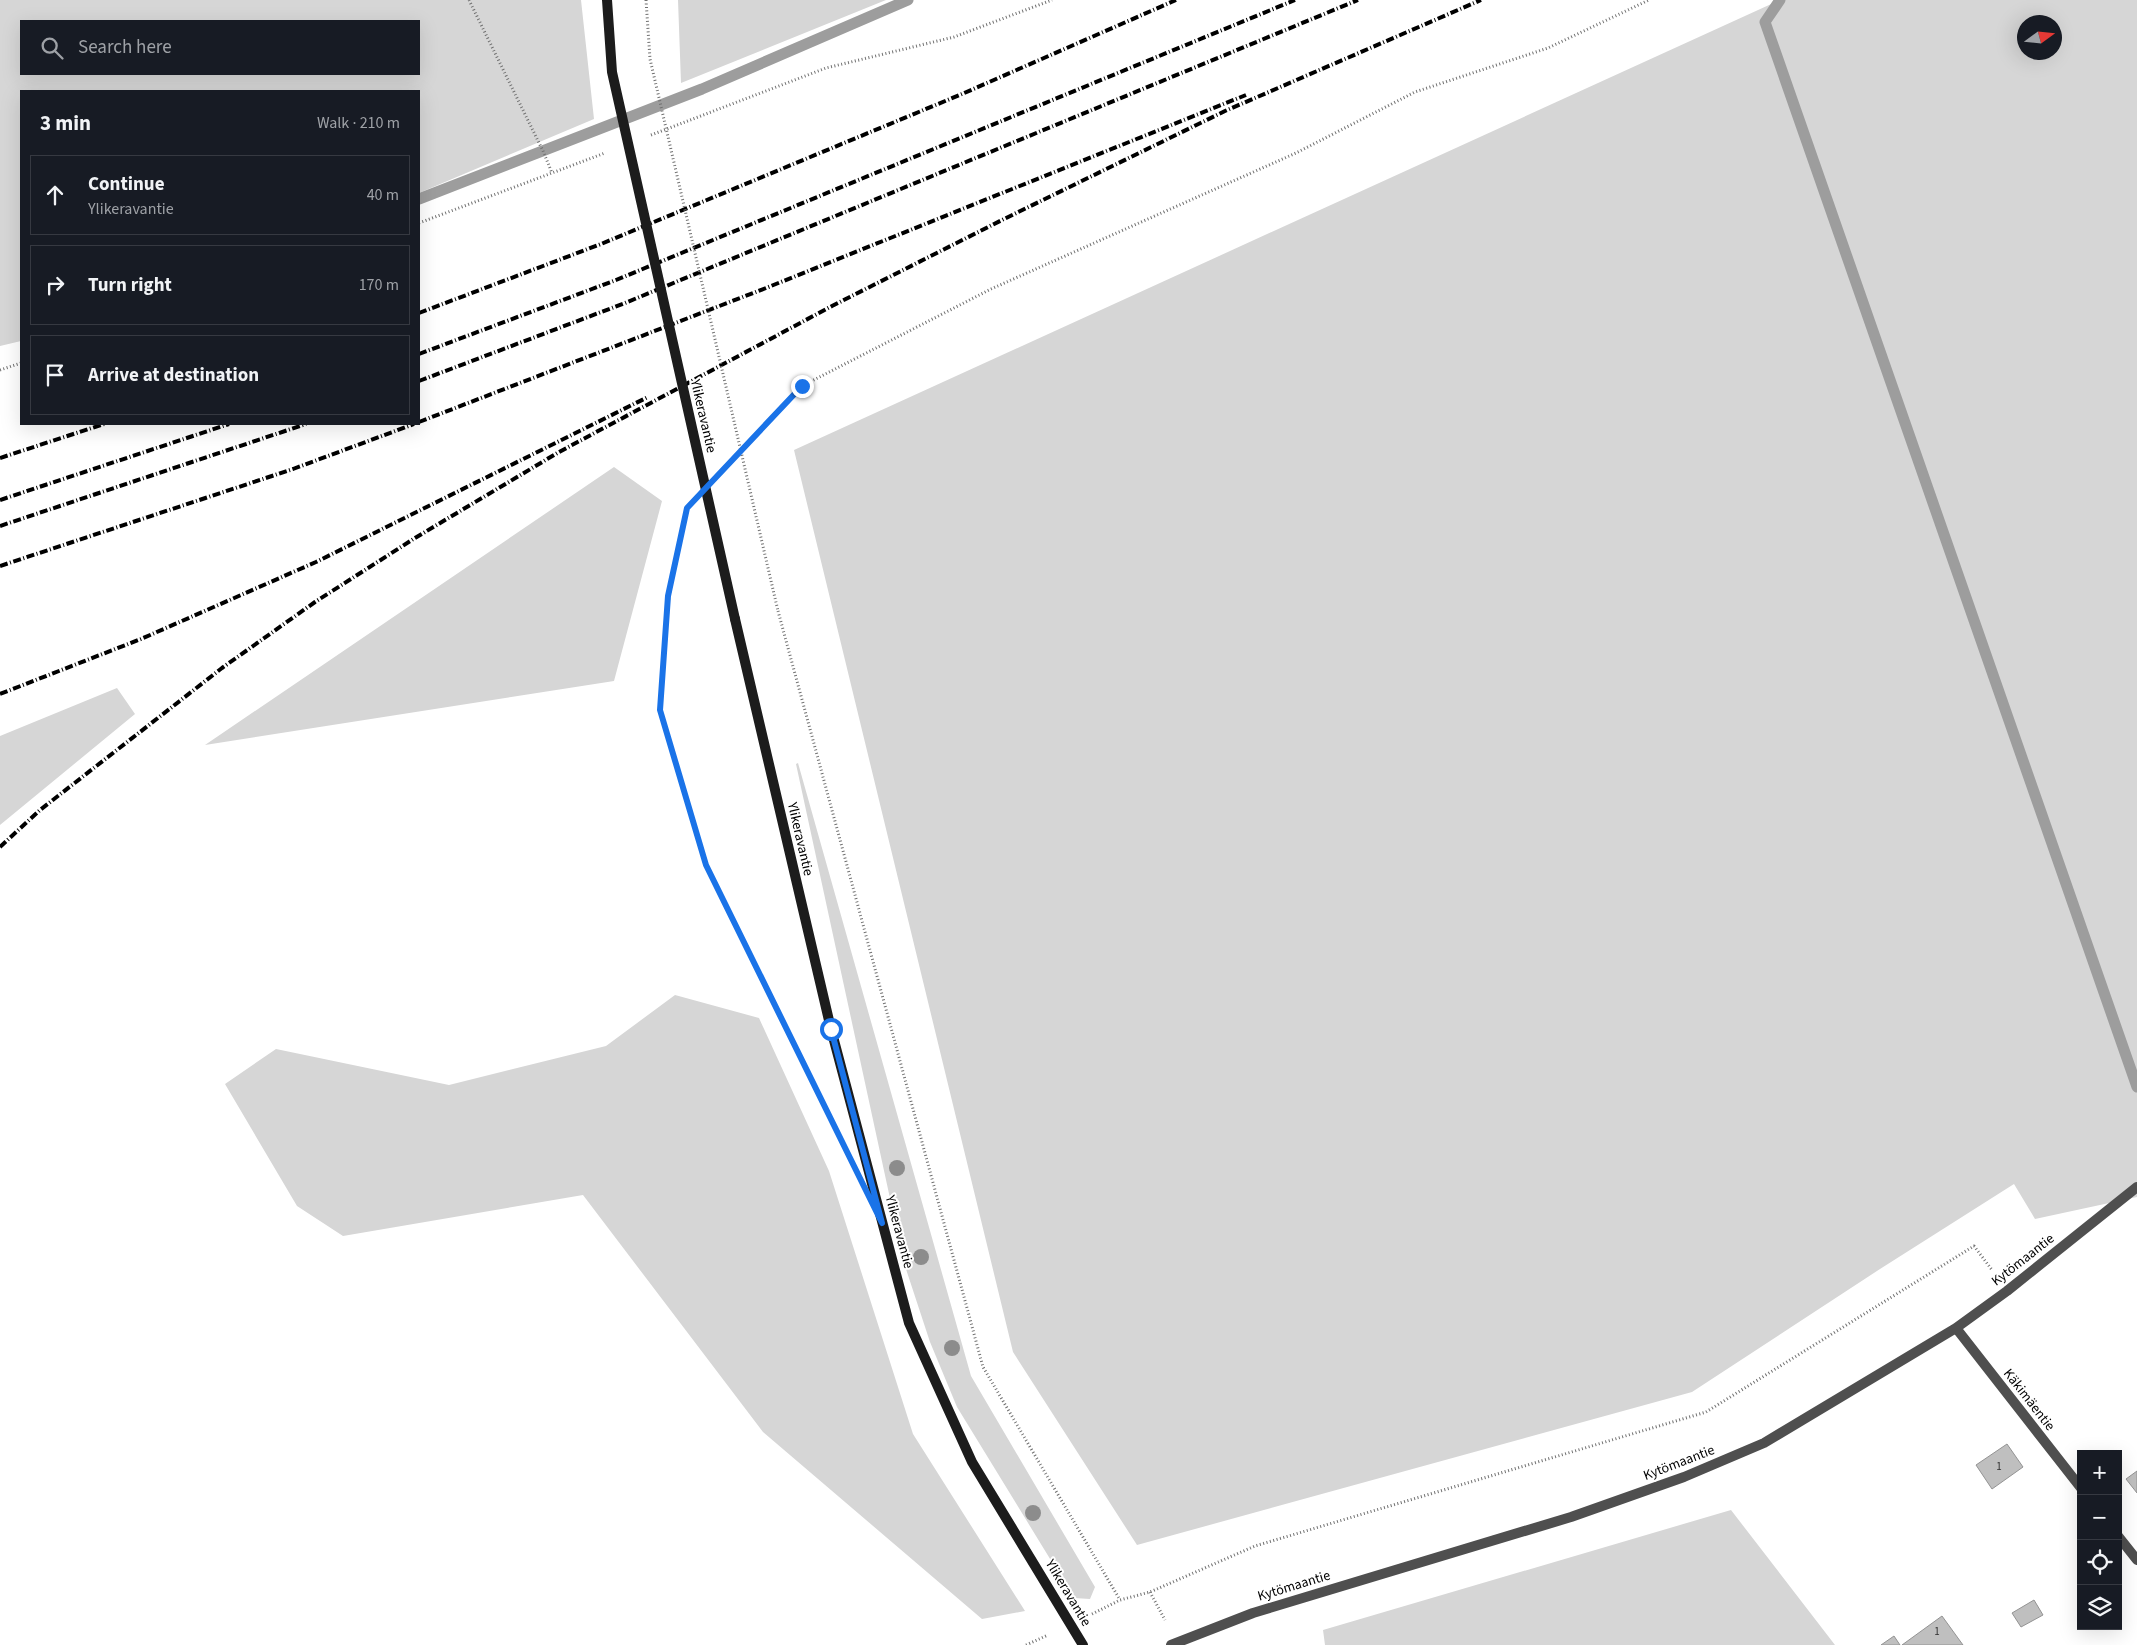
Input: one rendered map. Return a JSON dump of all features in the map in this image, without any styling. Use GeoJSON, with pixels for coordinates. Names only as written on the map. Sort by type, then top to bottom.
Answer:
{"type":"FeatureCollection","features":[{"type":"Feature","properties":{"kind":"street","name":"Ylikeravantie"},"geometry":{"type":"LineString","coordinates":[[607,0],[612,72],[734,619],[831,1029],[909,1323],[972,1462],[1083,1645]]}},
{"type":"Feature","properties":{"kind":"street","name":"Kytömaantie"},"geometry":{"type":"LineString","coordinates":[[1171,1645],[1253,1613],[1571,1517],[1684,1477],[1764,1444],[1956,1328],[2007,1291],[2137,1186]]}},
{"type":"Feature","properties":{"kind":"street","name":"Käkimäentie"},"geometry":{"type":"LineString","coordinates":[[1956,1328],[2077,1483]]}},
{"type":"Feature","properties":{"kind":"street"},"geometry":{"type":"LineString","coordinates":[[2121,1540],[2137,1560]]}},
{"type":"Feature","properties":{"kind":"path"},"geometry":{"type":"LineString","coordinates":[[470,0],[552,173]]}},
{"type":"Feature","properties":{"kind":"path"},"geometry":{"type":"LineString","coordinates":[[646,0],[650,59],[778,611],[983,1366],[1120,1600]]}},
{"type":"Feature","properties":{"kind":"path"},"geometry":{"type":"LineString","coordinates":[[643,138],[826,68],[954,37],[1052,0]]}},
{"type":"Feature","properties":{"kind":"path"},"geometry":{"type":"LineString","coordinates":[[720,472],[802,386],[983,293],[1296,153],[1415,92],[1548,48],[1649,0]]}},
{"type":"Feature","properties":{"kind":"path"},"geometry":{"type":"LineString","coordinates":[[420,224],[606,152]]}},
{"type":"Feature","properties":{"kind":"path"},"geometry":{"type":"LineString","coordinates":[[0,370],[20,363]]}},
{"type":"Feature","properties":{"kind":"path"},"geometry":{"type":"LineString","coordinates":[[687,508],[668,596],[660,710],[706,865],[822,1102]]}},
{"type":"Feature","properties":{"kind":"path"},"geometry":{"type":"LineString","coordinates":[[1026,1645],[1120,1600],[1150,1592],[1255,1546],[1706,1412],[1974,1246],[2007,1291]]}},
{"type":"Feature","properties":{"kind":"shaded area"},"geometry":{"type":"Polygon","coordinates":[[[0,0],[581,0],[594,119],[420,193],[420,90],[20,90],[20,341],[0,346],[0,0]]]}},
{"type":"Feature","properties":{"kind":"shaded area"},"geometry":{"type":"Polygon","coordinates":[[[678,0],[886,0],[681,83],[678,0]]]}},
{"type":"Feature","properties":{"kind":"shaded area"},"geometry":{"type":"Polygon","coordinates":[[[1780,0],[2137,0],[2137,1197],[2035,1219],[2014,1184],[1692,1392],[1137,1545],[1013,1352],[794,450],[1780,0]]]}},
{"type":"Feature","properties":{"kind":"shaded area"},"geometry":{"type":"Polygon","coordinates":[[[614,467],[662,501],[614,681],[205,745],[614,467]]]}},
{"type":"Feature","properties":{"kind":"shaded area"},"geometry":{"type":"Polygon","coordinates":[[[117,688],[135,714],[0,825],[0,736],[117,688]]]}},
{"type":"Feature","properties":{"kind":"shaded area"},"geometry":{"type":"Polygon","coordinates":[[[798,763],[971,1376],[1095,1587],[1090,1599],[1074,1598],[957,1407],[930,1342],[904,1263],[796,764],[798,763]]]}},
{"type":"Feature","properties":{"kind":"shaded area"},"geometry":{"type":"Polygon","coordinates":[[[675,995],[759,1018],[829,1171],[913,1434],[1025,1611],[982,1619],[763,1432],[583,1195],[343,1236],[297,1206],[225,1084],[276,1049],[449,1085],[606,1046],[675,995]]]}},
{"type":"Feature","properties":{"kind":"shaded area"},"geometry":{"type":"Polygon","coordinates":[[[1731,1510],[1835,1645],[1325,1645],[1323,1630],[1731,1510]]]}},
{"type":"Feature","properties":{"kind":"building"},"geometry":{"type":"Polygon","coordinates":[[[2007,1444],[2023,1467],[1992,1489],[1976,1465],[2007,1444]]]}},
{"type":"Feature","properties":{"kind":"building"},"geometry":{"type":"Polygon","coordinates":[[[2137,1471],[2137,1493],[2126,1479],[2137,1471]]]}},
{"type":"Feature","properties":{"kind":"building"},"geometry":{"type":"Polygon","coordinates":[[[2034,1600],[2043,1615],[2021,1627],[2012,1613],[2034,1600]]]}},
{"type":"Feature","properties":{"kind":"building"},"geometry":{"type":"Polygon","coordinates":[[[1942,1616],[1963,1645],[1902,1645],[1942,1616]]]}},
{"type":"Feature","properties":{"kind":"building"},"geometry":{"type":"Polygon","coordinates":[[[1894,1636],[1900,1645],[1881,1645],[1894,1636]]]}},
{"type":"Feature","properties":{"kind":"waterway"},"geometry":{"type":"LineString","coordinates":[[420,199],[702,89],[908,0]]}},
{"type":"Feature","properties":{"kind":"waterway"},"geometry":{"type":"LineString","coordinates":[[1780,0],[1765,22],[2137,1087]]}},
{"type":"Feature","properties":{"kind":"railway"},"geometry":{"type":"LineString","coordinates":[[420,313],[601,244],[962,94],[1176,0]]}},
{"type":"Feature","properties":{"kind":"railway"},"geometry":{"type":"LineString","coordinates":[[420,354],[616,280],[1295,0]]}},
{"type":"Feature","properties":{"kind":"railway"},"geometry":{"type":"LineString","coordinates":[[420,381],[625,303],[1358,0]]}},
{"type":"Feature","properties":{"kind":"railway"},"geometry":{"type":"LineString","coordinates":[[0,847],[40,810],[222,668],[315,602],[415,538],[559,452],[832,306],[1002,220],[1225,111],[1481,0]]}},
{"type":"Feature","properties":{"kind":"railway"},"geometry":{"type":"LineString","coordinates":[[420,422],[766,288],[1246,95]]}},
{"type":"Feature","properties":{"kind":"railway"},"geometry":{"type":"LineString","coordinates":[[0,694],[141,639],[316,562],[648,397]]}},
{"type":"Feature","properties":{"kind":"railway"},"geometry":{"type":"LineString","coordinates":[[0,458],[101,425]]}},
{"type":"Feature","properties":{"kind":"railway"},"geometry":{"type":"LineString","coordinates":[[0,500],[226,425]]}},
{"type":"Feature","properties":{"kind":"railway"},"geometry":{"type":"LineString","coordinates":[[0,526],[303,425]]}},
{"type":"Feature","properties":{"kind":"railway"},"geometry":{"type":"LineString","coordinates":[[0,566],[293,469],[411,425]]}},
{"type":"Feature","properties":{"kind":"route"},"geometry":{"type":"LineString","coordinates":[[802,386],[687,508],[668,596],[660,710],[706,865],[882,1223],[831,1029]]}}]}
